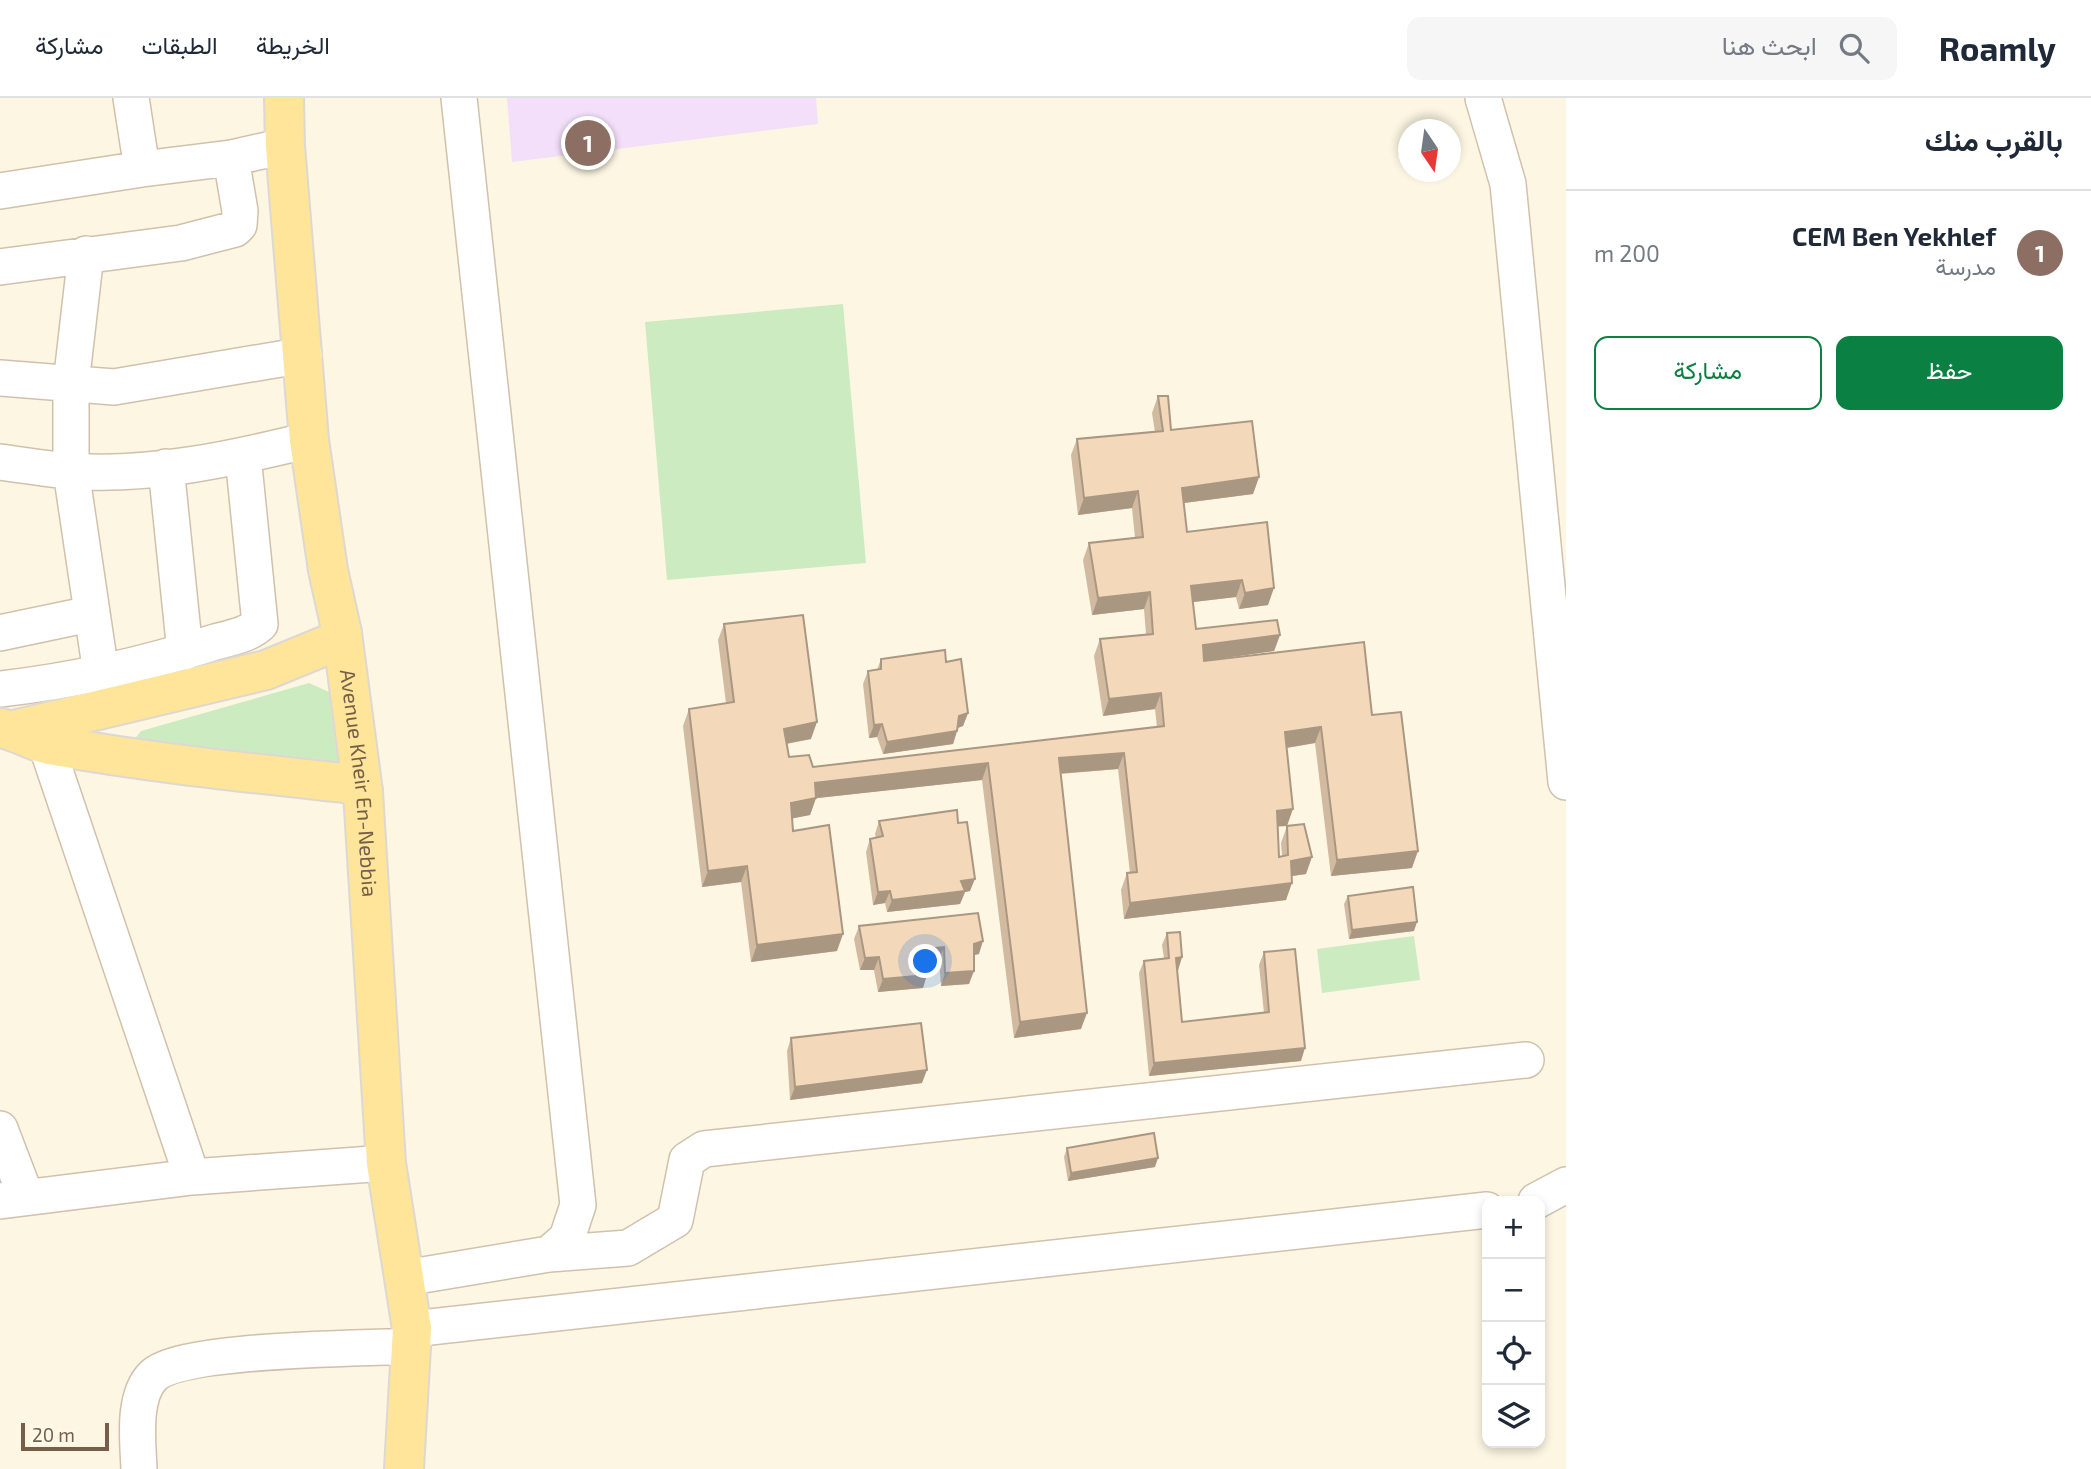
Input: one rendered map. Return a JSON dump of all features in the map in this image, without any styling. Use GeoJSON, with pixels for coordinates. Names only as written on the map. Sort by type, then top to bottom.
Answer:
{"type":"FeatureCollection","features":[{"type":"Feature","properties":{"kind":"main road","name":"Avenue Kheir En-Nebbia"},"geometry":{"type":"LineString","coordinates":[[284,98],[285,146],[309,440],[328,570],[342,633],[363,792],[386,1163],[405,1278],[411,1338],[404,1469]]}},
{"type":"Feature","properties":{"kind":"main road"},"geometry":{"type":"LineString","coordinates":[[20,734],[103,690],[153,699],[266,670],[339,640],[342,633]]}},
{"type":"Feature","properties":{"kind":"main road"},"geometry":{"type":"LineString","coordinates":[[20,734],[199,767],[353,784],[363,792]]}},
{"type":"Feature","properties":{"kind":"street"},"geometry":{"type":"LineString","coordinates":[[131,98],[142,169]]}},
{"type":"Feature","properties":{"kind":"street"},"geometry":{"type":"LineString","coordinates":[[459,98],[578,1205],[567,1238],[549,1254]]}},
{"type":"Feature","properties":{"kind":"street"},"geometry":{"type":"LineString","coordinates":[[1483,98],[1508,184],[1566,782]]}},
{"type":"Feature","properties":{"kind":"street"},"geometry":{"type":"LineString","coordinates":[[0,191],[231,158],[285,146]]}},
{"type":"Feature","properties":{"kind":"street"},"geometry":{"type":"LineString","coordinates":[[0,267],[181,243],[234,229],[239,225],[240,211],[231,158]]}},
{"type":"Feature","properties":{"kind":"street"},"geometry":{"type":"LineString","coordinates":[[86,254],[71,384],[71,471],[103,690]]}},
{"type":"Feature","properties":{"kind":"street"},"geometry":{"type":"LineString","coordinates":[[0,378],[114,387],[304,355]]}},
{"type":"Feature","properties":{"kind":"street"},"geometry":{"type":"LineString","coordinates":[[0,462],[71,471],[166,467],[243,456],[309,440]]}},
{"type":"Feature","properties":{"kind":"street"},"geometry":{"type":"LineString","coordinates":[[0,689],[103,690],[185,652],[255,628],[261,620],[243,456]]}},
{"type":"Feature","properties":{"kind":"street"},"geometry":{"type":"LineString","coordinates":[[166,467],[185,652]]}},
{"type":"Feature","properties":{"kind":"street"},"geometry":{"type":"LineString","coordinates":[[0,633],[90,614]]}},
{"type":"Feature","properties":{"kind":"street"},"geometry":{"type":"LineString","coordinates":[[20,734],[192,1177]]}},
{"type":"Feature","properties":{"kind":"street"},"geometry":{"type":"LineString","coordinates":[[405,1278],[549,1254],[628,1248],[675,1220],[687,1160],[704,1149],[1526,1060]]}},
{"type":"Feature","properties":{"kind":"street"},"geometry":{"type":"LineString","coordinates":[[0,1129],[13,1199],[192,1177],[386,1163]]}},
{"type":"Feature","properties":{"kind":"street"},"geometry":{"type":"LineString","coordinates":[[1545,1196],[1566,1185]]}},
{"type":"Feature","properties":{"kind":"street"},"geometry":{"type":"LineString","coordinates":[[139,1469],[142,1395],[153,1376],[174,1364],[220,1356],[411,1338],[1482,1211]]}},
{"type":"Feature","properties":{"kind":"shaded area"},"geometry":{"type":"Polygon","coordinates":[[[507,98],[816,98],[818,124],[512,162],[507,98]]]}},
{"type":"Feature","properties":{"kind":"green space"},"geometry":{"type":"Polygon","coordinates":[[[843,304],[866,563],[667,580],[645,322],[843,304]]]}},
{"type":"Feature","properties":{"kind":"green space"},"geometry":{"type":"Polygon","coordinates":[[[309,683],[338,696],[345,771],[133,741],[141,731],[309,683]]]}},
{"type":"Feature","properties":{"kind":"green space"},"geometry":{"type":"Polygon","coordinates":[[[1414,936],[1420,980],[1322,993],[1317,949],[1414,936]]]}},
{"type":"Feature","properties":{"kind":"building"},"geometry":{"type":"Polygon","coordinates":[[[1158,396],[1168,396],[1171,430],[1252,421],[1259,477],[1182,488],[1187,532],[1267,522],[1274,588],[1245,593],[1242,580],[1191,586],[1196,629],[1277,620],[1280,635],[1203,645],[1204,661],[1364,642],[1372,715],[1401,712],[1418,851],[1337,860],[1321,727],[1285,732],[1293,809],[1277,811],[1279,857],[1288,855],[1287,826],[1304,824],[1312,857],[1291,861],[1292,883],[1130,903],[1127,873],[1137,872],[1124,753],[1059,758],[1087,1013],[1020,1022],[988,763],[815,783],[816,798],[791,803],[793,831],[829,825],[843,934],[757,945],[747,866],[708,871],[689,709],[734,702],[724,624],[803,615],[817,722],[784,729],[789,757],[809,755],[813,767],[1164,726],[1161,693],[1109,699],[1100,639],[1153,634],[1150,592],[1098,598],[1089,543],[1143,537],[1138,491],[1084,498],[1077,439],[1163,431],[1158,396]]]}},
{"type":"Feature","properties":{"kind":"building"},"geometry":{"type":"Polygon","coordinates":[[[945,650],[946,662],[961,659],[968,713],[959,716],[957,731],[887,742],[882,724],[874,725],[868,671],[881,669],[881,659],[945,650]]]}},
{"type":"Feature","properties":{"kind":"building"},"geometry":{"type":"Polygon","coordinates":[[[957,810],[958,823],[967,822],[975,879],[961,881],[965,891],[892,900],[890,891],[878,892],[870,839],[883,836],[879,821],[957,810]]]}},
{"type":"Feature","properties":{"kind":"building"},"geometry":{"type":"Polygon","coordinates":[[[1413,887],[1417,922],[1352,930],[1348,896],[1413,887]]]}},
{"type":"Feature","properties":{"kind":"building"},"geometry":{"type":"Polygon","coordinates":[[[978,913],[983,941],[974,944],[974,971],[945,973],[944,947],[925,949],[927,975],[883,979],[879,957],[865,958],[859,926],[978,913]]]}},
{"type":"Feature","properties":{"kind":"building"},"geometry":{"type":"Polygon","coordinates":[[[1180,932],[1182,957],[1176,958],[1182,1022],[1269,1012],[1264,952],[1295,949],[1305,1048],[1154,1063],[1144,961],[1169,958],[1167,933],[1180,932]]]}},
{"type":"Feature","properties":{"kind":"building"},"geometry":{"type":"Polygon","coordinates":[[[921,1023],[927,1070],[795,1087],[791,1038],[921,1023]]]}},
{"type":"Feature","properties":{"kind":"building"},"geometry":{"type":"Polygon","coordinates":[[[1154,1133],[1158,1158],[1071,1173],[1067,1148],[1154,1133]]]}},
{"type":"Feature","properties":{"kind":"place","name":"CEM Ben Yekhlef"},"geometry":{"type":"Point","coordinates":[588,143]}}]}
